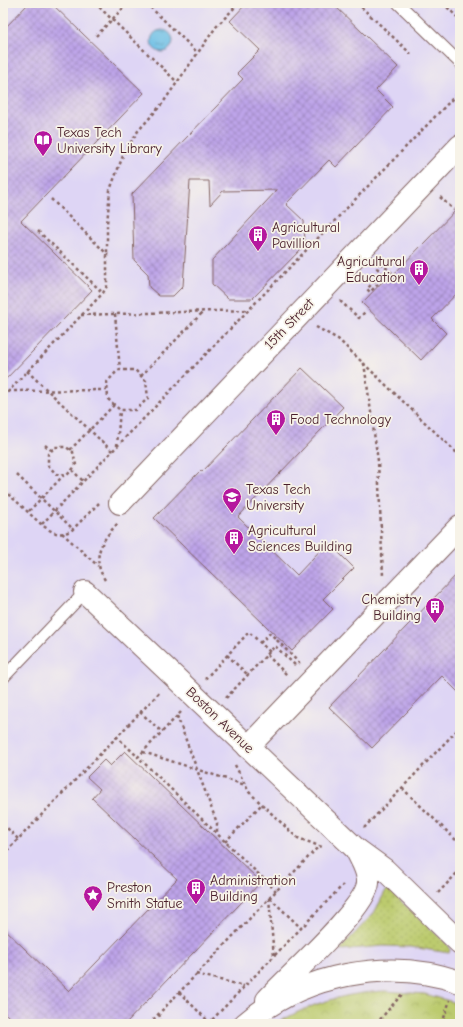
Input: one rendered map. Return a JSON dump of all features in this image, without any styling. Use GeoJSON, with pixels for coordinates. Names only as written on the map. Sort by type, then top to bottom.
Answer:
{"type":"FeatureCollection","features":[{"type":"Feature","properties":{"kind":"street","name":"15th Street"},"geometry":{"type":"LineString","coordinates":[[121,510],[460,146]]}},
{"type":"Feature","properties":{"kind":"street"},"geometry":{"type":"LineString","coordinates":[[241,754],[460,526]]}},
{"type":"Feature","properties":{"kind":"street","name":"Boston Avenue"},"geometry":{"type":"LineString","coordinates":[[85,592],[175,677],[241,754],[353,847],[385,870],[460,942]]}},
{"type":"Feature","properties":{"kind":"street","name":"Boston Avenue"},"geometry":{"type":"LineString","coordinates":[[247,1022],[348,917],[364,898],[368,883],[366,870],[353,847]]}},
{"type":"Feature","properties":{"kind":"street"},"geometry":{"type":"LineString","coordinates":[[247,1022],[285,997],[325,980],[346,975],[375,971],[411,971],[433,974],[460,982]]}},
{"type":"Feature","properties":{"kind":"lane"},"geometry":{"type":"LineString","coordinates":[[398,3],[460,63]]}},
{"type":"Feature","properties":{"kind":"lane"},"geometry":{"type":"LineString","coordinates":[[3,678],[85,592]]}},
{"type":"Feature","properties":{"kind":"path"},"geometry":{"type":"LineString","coordinates":[[95,3],[177,82]]}},
{"type":"Feature","properties":{"kind":"path"},"geometry":{"type":"LineString","coordinates":[[96,36],[128,3]]}},
{"type":"Feature","properties":{"kind":"path"},"geometry":{"type":"LineString","coordinates":[[146,3],[197,52]]}},
{"type":"Feature","properties":{"kind":"path"},"geometry":{"type":"LineString","coordinates":[[3,397],[103,293],[107,286],[107,224],[110,190],[124,153],[138,132],[162,104],[197,52],[216,27],[239,3]]}},
{"type":"Feature","properties":{"kind":"path"},"geometry":{"type":"LineString","coordinates":[[357,3],[411,54]]}},
{"type":"Feature","properties":{"kind":"path"},"geometry":{"type":"LineString","coordinates":[[443,3],[460,20]]}},
{"type":"Feature","properties":{"kind":"path"},"geometry":{"type":"LineString","coordinates":[[42,524],[455,96],[460,93]]}},
{"type":"Feature","properties":{"kind":"path"},"geometry":{"type":"LineString","coordinates":[[435,192],[454,210]]}},
{"type":"Feature","properties":{"kind":"path"},"geometry":{"type":"LineString","coordinates":[[50,199],[108,255]]}},
{"type":"Feature","properties":{"kind":"path"},"geometry":{"type":"LineString","coordinates":[[38,231],[103,293]]}},
{"type":"Feature","properties":{"kind":"path"},"geometry":{"type":"LineString","coordinates":[[383,264],[392,272],[370,292],[367,289],[382,273],[377,268],[383,264]]}},
{"type":"Feature","properties":{"kind":"path"},"geometry":{"type":"LineString","coordinates":[[335,296],[359,318],[365,312]]}},
{"type":"Feature","properties":{"kind":"path"},"geometry":{"type":"LineString","coordinates":[[81,315],[248,310]]}},
{"type":"Feature","properties":{"kind":"path"},"geometry":{"type":"LineString","coordinates":[[141,376],[203,311]]}},
{"type":"Feature","properties":{"kind":"path"},"geometry":{"type":"LineString","coordinates":[[115,314],[120,370]]}},
{"type":"Feature","properties":{"kind":"path"},"geometry":{"type":"LineString","coordinates":[[315,326],[338,340],[364,363],[460,456]]}},
{"type":"Feature","properties":{"kind":"path"},"geometry":{"type":"LineString","coordinates":[[364,363],[378,461],[383,575],[399,591]]}},
{"type":"Feature","properties":{"kind":"path"},"geometry":{"type":"LineString","coordinates":[[120,370],[135,370],[141,376],[146,381],[148,398],[136,410],[120,410],[108,399],[107,382],[120,370]]}},
{"type":"Feature","properties":{"kind":"path"},"geometry":{"type":"LineString","coordinates":[[28,371],[112,451]]}},
{"type":"Feature","properties":{"kind":"path"},"geometry":{"type":"LineString","coordinates":[[8,391],[107,390]]}},
{"type":"Feature","properties":{"kind":"path"},"geometry":{"type":"LineString","coordinates":[[70,450],[114,405]]}},
{"type":"Feature","properties":{"kind":"path"},"geometry":{"type":"LineString","coordinates":[[117,446],[120,410]]}},
{"type":"Feature","properties":{"kind":"path"},"geometry":{"type":"LineString","coordinates":[[45,445],[51,450]]}},
{"type":"Feature","properties":{"kind":"path"},"geometry":{"type":"LineString","coordinates":[[29,512],[64,475],[67,475],[76,465],[74,452],[66,446],[55,447],[48,454],[48,465],[56,474],[64,475]]}},
{"type":"Feature","properties":{"kind":"path"},"geometry":{"type":"LineString","coordinates":[[72,470],[83,481]]}},
{"type":"Feature","properties":{"kind":"path"},"geometry":{"type":"LineString","coordinates":[[17,475],[74,529]]}},
{"type":"Feature","properties":{"kind":"path"},"geometry":{"type":"LineString","coordinates":[[98,566],[99,550],[104,538],[121,510]]}},
{"type":"Feature","properties":{"kind":"path"},"geometry":{"type":"LineString","coordinates":[[62,533],[98,566],[107,584]]}},
{"type":"Feature","properties":{"kind":"path"},"geometry":{"type":"LineString","coordinates":[[205,679],[249,632],[270,652]]}},
{"type":"Feature","properties":{"kind":"path"},"geometry":{"type":"LineString","coordinates":[[226,698],[275,646],[297,668],[301,664],[270,633],[260,643]]}},
{"type":"Feature","properties":{"kind":"path"},"geometry":{"type":"LineString","coordinates":[[227,655],[248,675]]}},
{"type":"Feature","properties":{"kind":"path"},"geometry":{"type":"LineString","coordinates":[[267,655],[303,690]]}},
{"type":"Feature","properties":{"kind":"path"},"geometry":{"type":"LineString","coordinates":[[3,855],[116,736],[175,677]]}},
{"type":"Feature","properties":{"kind":"path"},"geometry":{"type":"LineString","coordinates":[[140,712],[162,732]]}},
{"type":"Feature","properties":{"kind":"path"},"geometry":{"type":"LineString","coordinates":[[138,757],[177,716],[182,712],[188,717]]}},
{"type":"Feature","properties":{"kind":"path"},"geometry":{"type":"LineString","coordinates":[[177,716],[217,823],[217,834]]}},
{"type":"Feature","properties":{"kind":"path"},"geometry":{"type":"LineString","coordinates":[[353,847],[402,788],[460,727]]}},
{"type":"Feature","properties":{"kind":"path"},"geometry":{"type":"LineString","coordinates":[[116,736],[276,891]]}},
{"type":"Feature","properties":{"kind":"path"},"geometry":{"type":"LineString","coordinates":[[143,752],[245,786],[298,838],[325,848]]}},
{"type":"Feature","properties":{"kind":"path"},"geometry":{"type":"LineString","coordinates":[[241,754],[245,786]]}},
{"type":"Feature","properties":{"kind":"path"},"geometry":{"type":"LineString","coordinates":[[402,788],[460,844]]}},
{"type":"Feature","properties":{"kind":"path"},"geometry":{"type":"LineString","coordinates":[[225,842],[262,804]]}},
{"type":"Feature","properties":{"kind":"path"},"geometry":{"type":"LineString","coordinates":[[3,824],[18,839]]}},
{"type":"Feature","properties":{"kind":"path"},"geometry":{"type":"LineString","coordinates":[[149,1024],[319,846]]}},
{"type":"Feature","properties":{"kind":"path"},"geometry":{"type":"LineString","coordinates":[[433,898],[460,870]]}},
{"type":"Feature","properties":{"kind":"path"},"geometry":{"type":"LineString","coordinates":[[179,992],[210,1024],[344,884]]}},
{"type":"Feature","properties":{"kind":"path"},"geometry":{"type":"LineString","coordinates":[[269,898],[301,928]]}},
{"type":"Feature","properties":{"kind":"path"},"geometry":{"type":"LineString","coordinates":[[269,898],[274,957]]}},
{"type":"Feature","properties":{"kind":"path"},"geometry":{"type":"LineString","coordinates":[[196,974],[245,986]]}},
{"type":"Feature","properties":{"kind":"path"},"geometry":{"type":"LineString","coordinates":[[376,1024],[406,987]]}},
{"type":"Feature","properties":{"kind":"path"},"geometry":{"type":"LineString","coordinates":[[159,1014],[162,1024]]}},
{"type":"Feature","properties":{"kind":"shaded area","name":"Texas Tech University"},"geometry":{"type":"Polygon","coordinates":[[[3,3],[460,3],[460,1024],[3,1024],[3,3]]]}},
{"type":"Feature","properties":{"kind":"green space"},"geometry":{"type":"Polygon","coordinates":[[[388,889],[449,946],[449,953],[411,947],[383,946],[341,950],[341,948],[374,913],[388,889]]]}},
{"type":"Feature","properties":{"kind":"green space"},"geometry":{"type":"Polygon","coordinates":[[[385,991],[425,994],[460,1004],[460,1024],[276,1024],[302,1010],[329,1000],[356,994],[385,991]]]}},
{"type":"Feature","properties":{"kind":"water"},"geometry":{"type":"Polygon","coordinates":[[[162,30],[170,33],[173,41],[170,49],[162,52],[154,49],[151,41],[154,33],[162,30]]]}},
{"type":"Feature","properties":{"kind":"building","name":"Texas Tech University Library"},"geometry":{"type":"Polygon","coordinates":[[[29,3],[51,3],[144,93],[21,221],[92,290],[3,382],[3,30],[29,3]]]}},
{"type":"Feature","properties":{"kind":"building"},"geometry":{"type":"Polygon","coordinates":[[[247,3],[332,3],[398,67],[376,90],[393,107],[336,167],[329,160],[286,204],[304,221],[305,245],[252,299],[228,299],[212,284],[212,260],[277,190],[223,191],[210,205],[209,181],[190,181],[183,286],[173,296],[159,296],[149,287],[148,274],[134,260],[132,194],[243,79],[237,73],[260,50],[230,21],[247,3]]]}},
{"type":"Feature","properties":{"kind":"building","name":"Agricultural Education"},"geometry":{"type":"Polygon","coordinates":[[[460,206],[460,290],[432,319],[446,333],[421,360],[362,303],[387,277],[389,279],[460,206]]]}},
{"type":"Feature","properties":{"kind":"building","name":"Agricultural Sciences Building"},"geometry":{"type":"Polygon","coordinates":[[[302,368],[343,407],[238,517],[297,575],[328,542],[354,568],[323,599],[333,609],[292,651],[154,518],[201,470],[202,472],[302,368]]]}},
{"type":"Feature","properties":{"kind":"building","name":"Chemistry Building"},"geometry":{"type":"Polygon","coordinates":[[[460,571],[460,694],[442,676],[372,748],[329,707],[460,571]]]}},
{"type":"Feature","properties":{"kind":"building","name":"Administration Building"},"geometry":{"type":"Polygon","coordinates":[[[125,751],[261,882],[125,1024],[16,1024],[3,1011],[3,928],[69,991],[177,879],[92,798],[100,789],[87,777],[104,760],[110,766],[125,751]]]}},
{"type":"Feature","properties":{"kind":"place","name":"Texas Tech University Library"},"geometry":{"type":"Point","coordinates":[43,157]}},
{"type":"Feature","properties":{"kind":"place","name":"Agricultural Pavillion"},"geometry":{"type":"Point","coordinates":[258,252]}},
{"type":"Feature","properties":{"kind":"place","name":"Agricultural Education"},"geometry":{"type":"Point","coordinates":[419,286]}},
{"type":"Feature","properties":{"kind":"place","name":"Food Technology"},"geometry":{"type":"Point","coordinates":[276,436]}},
{"type":"Feature","properties":{"kind":"place","name":"Texas Tech University"},"geometry":{"type":"Point","coordinates":[232,514]}},
{"type":"Feature","properties":{"kind":"place","name":"Agricultural Sciences Building"},"geometry":{"type":"Point","coordinates":[234,555]}},
{"type":"Feature","properties":{"kind":"place","name":"Chemistry Building"},"geometry":{"type":"Point","coordinates":[435,624]}},
{"type":"Feature","properties":{"kind":"place","name":"Administration Building"},"geometry":{"type":"Point","coordinates":[196,905]}},
{"type":"Feature","properties":{"kind":"place","name":"Preston Smith Statue"},"geometry":{"type":"Point","coordinates":[93,912]}}]}
